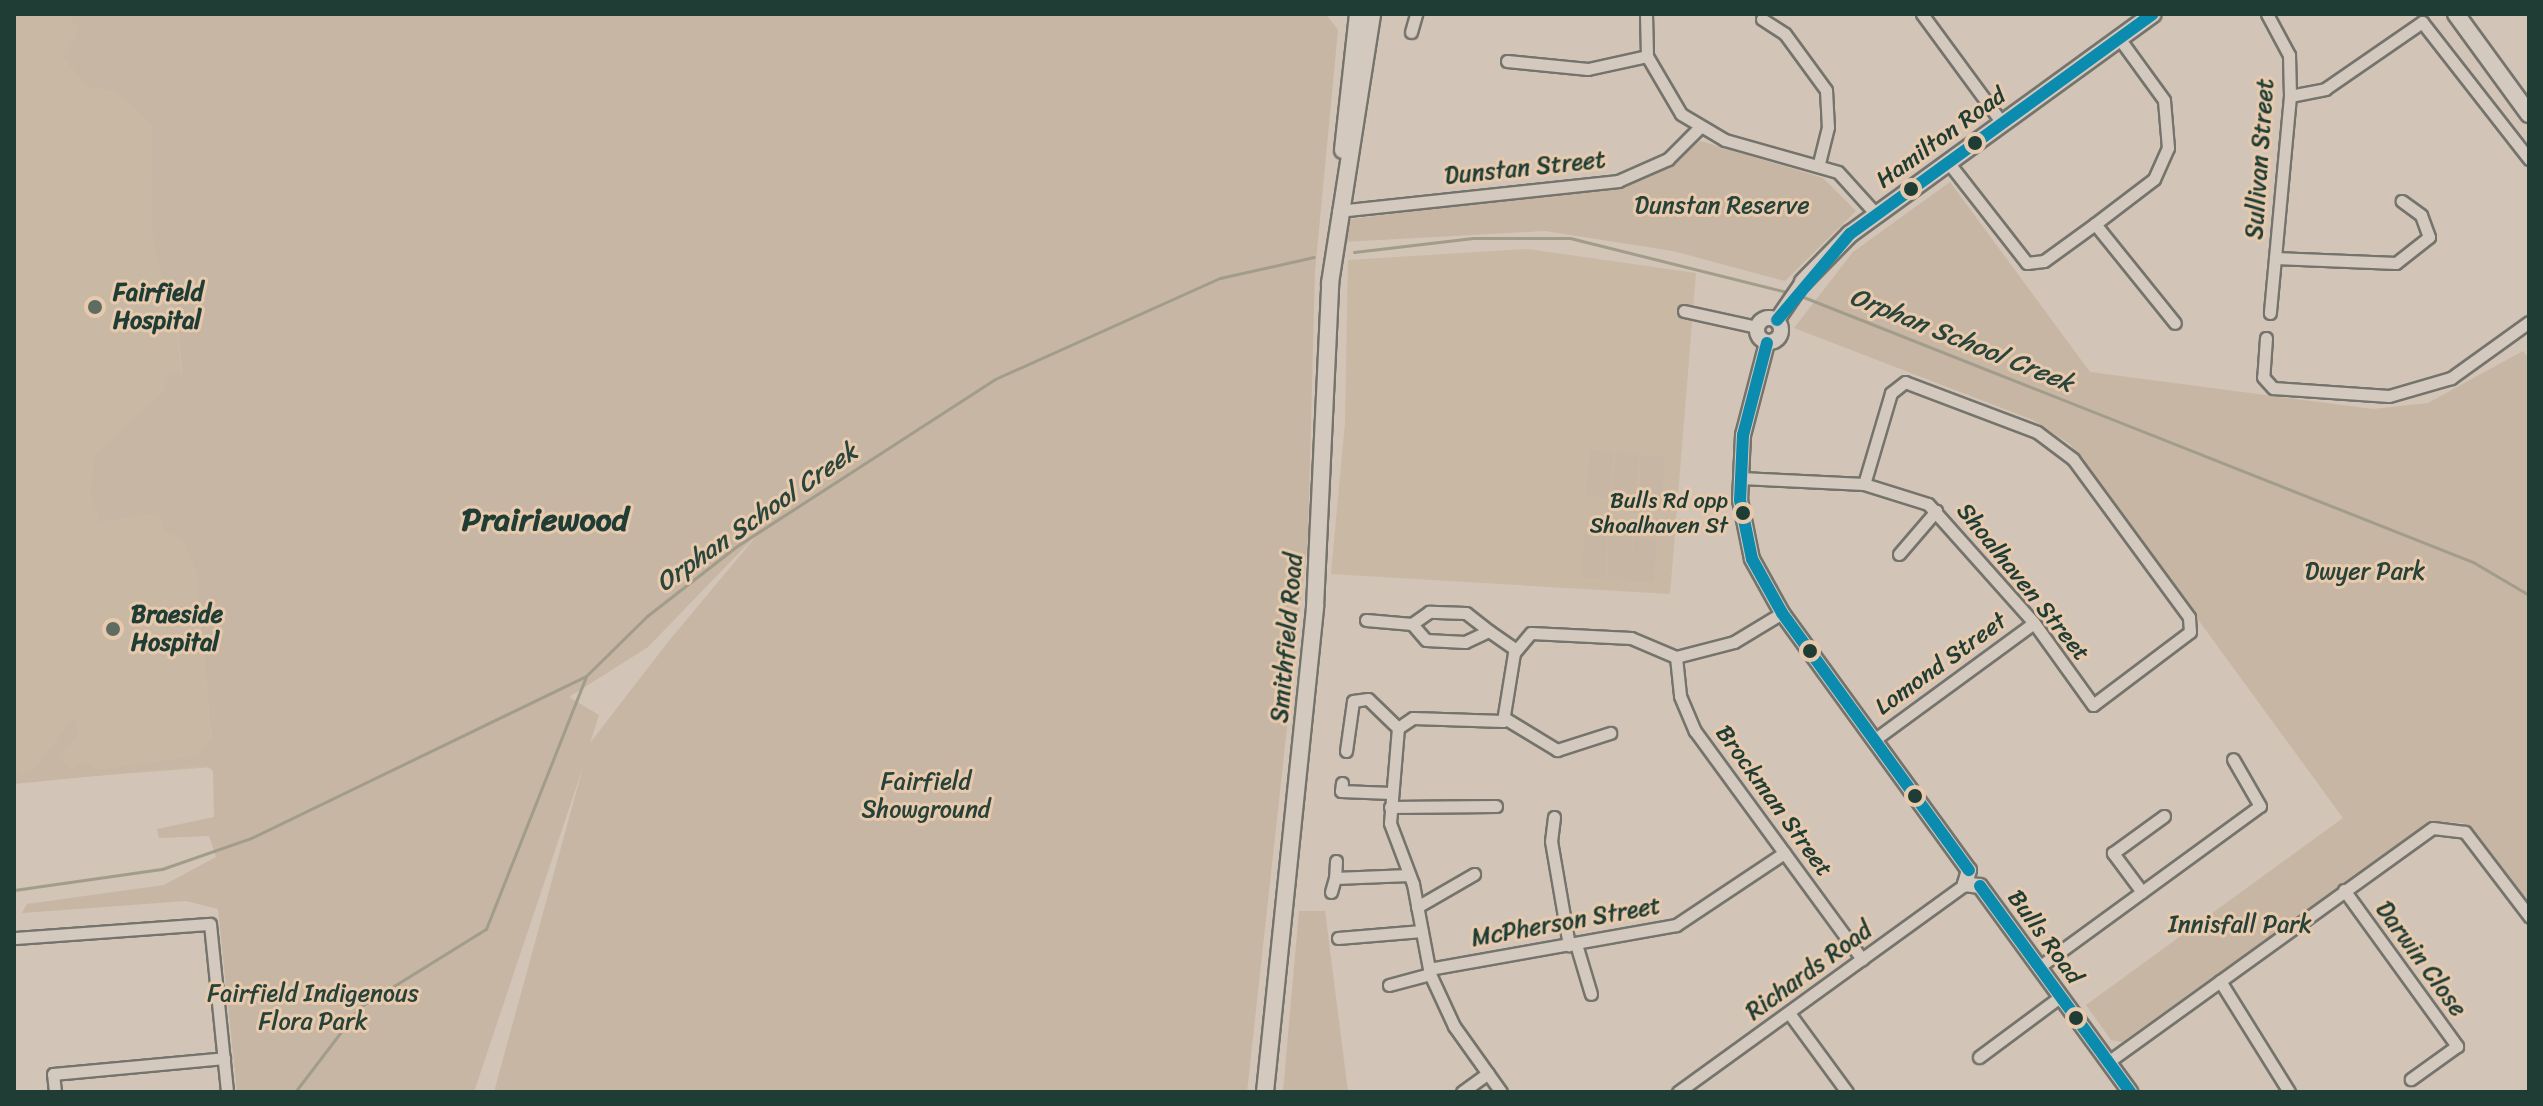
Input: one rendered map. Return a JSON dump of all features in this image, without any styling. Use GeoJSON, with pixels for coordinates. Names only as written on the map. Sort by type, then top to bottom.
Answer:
{"type":"FeatureCollection","features":[{"type":"Feature","properties":{"kind":"main road","name":"Smithfield Road"},"geometry":{"type":"LineString","coordinates":[[1342,188],[1358,14]]}},
{"type":"Feature","properties":{"kind":"main road"},"geometry":{"type":"LineString","coordinates":[[1363,75],[1365,14]]}},
{"type":"Feature","properties":{"kind":"main road","name":"Smithfield Road"},"geometry":{"type":"LineString","coordinates":[[1265,1092],[1315,607],[1338,211],[1372,14]]}},
{"type":"Feature","properties":{"kind":"main road","name":"Hamilton Road"},"geometry":{"type":"LineString","coordinates":[[1803,282],[1876,214],[2153,14]]}},
{"type":"Feature","properties":{"kind":"main road"},"geometry":{"type":"LineString","coordinates":[[2456,14],[2529,114]]}},
{"type":"Feature","properties":{"kind":"street"},"geometry":{"type":"LineString","coordinates":[[1411,32],[1416,14]]}},
{"type":"Feature","properties":{"kind":"street"},"geometry":{"type":"LineString","coordinates":[[1646,14],[1647,56],[1666,97],[1699,128],[1819,164],[1848,180],[1876,214]]}},
{"type":"Feature","properties":{"kind":"street","name":"Sullivan Street"},"geometry":{"type":"LineString","coordinates":[[2267,14],[2289,55],[2290,96],[2270,313]]}},
{"type":"Feature","properties":{"kind":"street"},"geometry":{"type":"LineString","coordinates":[[1928,16],[2002,123]]}},
{"type":"Feature","properties":{"kind":"street"},"geometry":{"type":"LineString","coordinates":[[1762,19],[1785,34],[1826,90],[1828,127],[1819,164]]}},
{"type":"Feature","properties":{"kind":"street"},"geometry":{"type":"LineString","coordinates":[[2290,96],[2325,89],[2422,22],[2529,159]]}},
{"type":"Feature","properties":{"kind":"street"},"geometry":{"type":"LineString","coordinates":[[1948,162],[2022,261],[2044,261],[2154,179],[2168,148],[2164,100],[2119,38]]}},
{"type":"Feature","properties":{"kind":"street"},"geometry":{"type":"LineString","coordinates":[[1507,61],[1588,69],[1647,56]]}},
{"type":"Feature","properties":{"kind":"street","name":"Dunstan Street"},"geometry":{"type":"LineString","coordinates":[[1338,211],[1618,181],[1668,159],[1699,128]]}},
{"type":"Feature","properties":{"kind":"street"},"geometry":{"type":"LineString","coordinates":[[2275,258],[2396,263],[2429,237],[2421,215],[2402,201]]}},
{"type":"Feature","properties":{"kind":"street"},"geometry":{"type":"LineString","coordinates":[[2095,224],[2175,323]]}},
{"type":"Feature","properties":{"kind":"street","name":"Hamilton Road"},"geometry":{"type":"LineString","coordinates":[[1767,343],[1781,335],[1777,320],[1803,282]]}},
{"type":"Feature","properties":{"kind":"street"},"geometry":{"type":"LineString","coordinates":[[1684,311],[1757,327],[1777,320]]}},
{"type":"Feature","properties":{"kind":"street"},"geometry":{"type":"LineString","coordinates":[[1757,327],[1767,343],[1750,395],[1741,478],[1752,559],[1782,613],[1874,740],[1967,877]]}},
{"type":"Feature","properties":{"kind":"street"},"geometry":{"type":"LineString","coordinates":[[2266,338],[2268,385],[2374,397],[2414,393],[2451,378],[2527,329]]}},
{"type":"Feature","properties":{"kind":"street","name":"Shoalhaven Street"},"geometry":{"type":"LineString","coordinates":[[1741,478],[1864,484],[1902,492],[1936,511],[2034,623],[2093,705],[2191,628],[2073,459],[2026,427],[1915,381],[1901,383],[1871,447],[1864,484]]}},
{"type":"Feature","properties":{"kind":"street"},"geometry":{"type":"LineString","coordinates":[[1899,554],[1936,511]]}},
{"type":"Feature","properties":{"kind":"street"},"geometry":{"type":"LineString","coordinates":[[1366,620],[1412,624],[1429,612],[1466,613],[1515,649]]}},
{"type":"Feature","properties":{"kind":"street"},"geometry":{"type":"LineString","coordinates":[[1506,719],[1515,649],[1538,632],[1631,638],[1676,657],[1726,645],[1782,613]]}},
{"type":"Feature","properties":{"kind":"street","name":"Lomond Street"},"geometry":{"type":"LineString","coordinates":[[1874,740],[2034,623]]}},
{"type":"Feature","properties":{"kind":"street"},"geometry":{"type":"LineString","coordinates":[[1412,624],[1426,640],[1465,642],[1489,631]]}},
{"type":"Feature","properties":{"kind":"street","name":"Brockman Street"},"geometry":{"type":"LineString","coordinates":[[1676,657],[1691,723],[1862,959]]}},
{"type":"Feature","properties":{"kind":"street"},"geometry":{"type":"LineString","coordinates":[[1346,751],[1353,701],[1368,699],[1398,728]]}},
{"type":"Feature","properties":{"kind":"street"},"geometry":{"type":"LineString","coordinates":[[1398,728],[1413,718],[1506,719],[1524,734],[1569,751],[1610,733]]}},
{"type":"Feature","properties":{"kind":"street"},"geometry":{"type":"LineString","coordinates":[[1398,728],[1390,807],[1417,907],[1430,971],[1501,1092]]}},
{"type":"Feature","properties":{"kind":"street"},"geometry":{"type":"LineString","coordinates":[[2039,967],[2260,806],[2233,759]]}},
{"type":"Feature","properties":{"kind":"street"},"geometry":{"type":"LineString","coordinates":[[1342,783],[1341,791],[1391,793]]}},
{"type":"Feature","properties":{"kind":"street"},"geometry":{"type":"LineString","coordinates":[[1390,807],[1496,806]]}},
{"type":"Feature","properties":{"kind":"street"},"geometry":{"type":"LineString","coordinates":[[2142,892],[2113,853],[2164,816]]}},
{"type":"Feature","properties":{"kind":"street"},"geometry":{"type":"LineString","coordinates":[[1554,817],[1551,841],[1572,945],[1591,994]]}},
{"type":"Feature","properties":{"kind":"street"},"geometry":{"type":"LineString","coordinates":[[2108,1062],[2425,831],[2452,827],[2476,843],[2529,916]]}},
{"type":"Feature","properties":{"kind":"street","name":"McPherson Street"},"geometry":{"type":"LineString","coordinates":[[1389,985],[1430,971],[1685,922],[1784,853]]}},
{"type":"Feature","properties":{"kind":"street"},"geometry":{"type":"LineString","coordinates":[[1331,892],[1336,861]]}},
{"type":"Feature","properties":{"kind":"street"},"geometry":{"type":"LineString","coordinates":[[1417,907],[1474,874]]}},
{"type":"Feature","properties":{"kind":"street"},"geometry":{"type":"LineString","coordinates":[[1335,878],[1409,875]]}},
{"type":"Feature","properties":{"kind":"street","name":"Bulls Road"},"geometry":{"type":"LineString","coordinates":[[1967,877],[1982,875],[1980,886],[2130,1092]]}},
{"type":"Feature","properties":{"kind":"street","name":"Richards Road"},"geometry":{"type":"LineString","coordinates":[[1678,1092],[1862,959],[1967,877]]}},
{"type":"Feature","properties":{"kind":"street","name":"Darwin Close"},"geometry":{"type":"LineString","coordinates":[[2344,890],[2457,1046],[2411,1079]]}},
{"type":"Feature","properties":{"kind":"street"},"geometry":{"type":"LineString","coordinates":[[14,938],[210,924],[227,1092]]}},
{"type":"Feature","properties":{"kind":"street"},"geometry":{"type":"LineString","coordinates":[[1338,938],[1422,931]]}},
{"type":"Feature","properties":{"kind":"street"},"geometry":{"type":"LineString","coordinates":[[2220,981],[2289,1092]]}},
{"type":"Feature","properties":{"kind":"street"},"geometry":{"type":"LineString","coordinates":[[1979,1057],[2061,996]]}},
{"type":"Feature","properties":{"kind":"street"},"geometry":{"type":"LineString","coordinates":[[1789,1013],[1847,1092]]}},
{"type":"Feature","properties":{"kind":"street"},"geometry":{"type":"LineString","coordinates":[[55,1092],[53,1074],[224,1058]]}},
{"type":"Feature","properties":{"kind":"street"},"geometry":{"type":"LineString","coordinates":[[1462,1092],[1488,1073]]}},
{"type":"Feature","properties":{"kind":"shaded area","name":"Fairfield Hospital"},"geometry":{"type":"Polygon","coordinates":[[[14,14],[87,14],[160,104],[213,767],[14,782],[14,14]]]}},
{"type":"Feature","properties":{"kind":"shaded area"},"geometry":{"type":"Polygon","coordinates":[[[1527,249],[1696,273],[1670,594],[1331,574],[1345,423],[1348,260],[1527,249]]]}},
{"type":"Feature","properties":{"kind":"green space"},"geometry":{"type":"Polygon","coordinates":[[[68,14],[1326,14],[1338,30],[1315,271],[1308,536],[1247,1092],[494,1092],[583,767],[474,1092],[237,1092],[218,909],[186,901],[22,913],[27,904],[164,885],[216,857],[209,836],[159,838],[157,829],[214,817],[213,771],[206,765],[14,784],[14,768],[20,775],[34,770],[73,718],[79,733],[59,757],[71,770],[83,762],[99,770],[198,756],[211,739],[197,572],[182,539],[165,532],[158,512],[100,522],[91,495],[95,455],[164,391],[170,372],[182,373],[174,282],[163,279],[153,241],[152,124],[116,91],[87,86],[64,58],[79,29],[68,14]],[[763,528],[648,647],[569,697],[599,715],[590,743],[668,642],[763,528]]]}},
{"type":"Feature","properties":{"kind":"green space","name":"Dunstan Reserve"},"geometry":{"type":"Polygon","coordinates":[[[1701,141],[1823,178],[1856,211],[1785,281],[1673,251],[1545,231],[1342,242],[1344,220],[1629,183],[1701,141]]]}},
{"type":"Feature","properties":{"kind":"green space","name":"Dwyer Park"},"geometry":{"type":"Polygon","coordinates":[[[1950,182],[2090,372],[2373,409],[2428,403],[2523,351],[2529,359],[2529,905],[2476,834],[2463,823],[2432,821],[2122,1042],[2111,1040],[2086,1005],[2343,818],[2070,444],[2033,420],[1794,328],[1853,252],[1950,182]]]}},
{"type":"Feature","properties":{"kind":"green space"},"geometry":{"type":"Polygon","coordinates":[[[1590,450],[1613,452],[1609,498],[1586,496],[1590,450]]]}},
{"type":"Feature","properties":{"kind":"green space"},"geometry":{"type":"Polygon","coordinates":[[[1616,452],[1639,454],[1635,500],[1612,498],[1616,452]]]}},
{"type":"Feature","properties":{"kind":"green space"},"geometry":{"type":"Polygon","coordinates":[[[1641,455],[1664,456],[1662,501],[1639,500],[1641,455]]]}},
{"type":"Feature","properties":{"kind":"green space"},"geometry":{"type":"Polygon","coordinates":[[[1584,534],[1607,535],[1605,578],[1582,577],[1584,534]]]}},
{"type":"Feature","properties":{"kind":"green space"},"geometry":{"type":"Polygon","coordinates":[[[1609,536],[1632,537],[1630,580],[1607,579],[1609,536]]]}},
{"type":"Feature","properties":{"kind":"green space"},"geometry":{"type":"Polygon","coordinates":[[[1634,538],[1657,540],[1653,583],[1630,581],[1634,538]]]}},
{"type":"Feature","properties":{"kind":"green space"},"geometry":{"type":"Polygon","coordinates":[[[1299,911],[1325,911],[1348,1092],[1283,1092],[1299,911]]]}},
{"type":"Feature","properties":{"kind":"waterway","name":"Orphan School Creek"},"geometry":{"type":"LineString","coordinates":[[1354,252],[1473,238],[1570,238],[1790,293]]}},
{"type":"Feature","properties":{"kind":"waterway","name":"Orphan School Creek"},"geometry":{"type":"LineString","coordinates":[[295,1092],[360,1007],[486,929],[586,676],[647,616],[737,546],[995,379],[1220,278],[1314,257]]}},
{"type":"Feature","properties":{"kind":"waterway","name":"Orphan School Creek"},"geometry":{"type":"LineString","coordinates":[[1801,296],[2473,562],[2529,595]]}},
{"type":"Feature","properties":{"kind":"waterway"},"geometry":{"type":"LineString","coordinates":[[14,890],[162,869],[251,838],[586,676]]}},
{"type":"Feature","properties":{"kind":"transit line"},"geometry":{"type":"LineString","coordinates":[[1777,320],[1850,234],[2153,14]]}},
{"type":"Feature","properties":{"kind":"transit line"},"geometry":{"type":"LineString","coordinates":[[1767,343],[1743,435],[1740,500],[1752,559],[1782,613],[1969,870]]}},
{"type":"Feature","properties":{"kind":"transit line"},"geometry":{"type":"LineString","coordinates":[[1980,886],[2130,1092]]}},
{"type":"Feature","properties":{"kind":"place","name":"Fairfield Hospital"},"geometry":{"type":"Point","coordinates":[95,307]}},
{"type":"Feature","properties":{"kind":"place","name":"Bulls Rd opp Shoalhaven St"},"geometry":{"type":"Point","coordinates":[1743,513]}},
{"type":"Feature","properties":{"kind":"place","name":"Braeside Hospital"},"geometry":{"type":"Point","coordinates":[113,629]}},
{"type":"Feature","properties":{"kind":"district","name":"Prairiewood"},"geometry":{"type":"Point","coordinates":[545,520]}},
{"type":"Feature","properties":{"kind":"park label","name":"Fairfield Showground"},"geometry":{"type":"Point","coordinates":[926,796]}},
{"type":"Feature","properties":{"kind":"park label","name":"Innisfall Park"},"geometry":{"type":"Point","coordinates":[2240,925]}},
{"type":"Feature","properties":{"kind":"park label","name":"Fairfield Indigenous Flora Park"},"geometry":{"type":"Point","coordinates":[313,1008]}}]}
